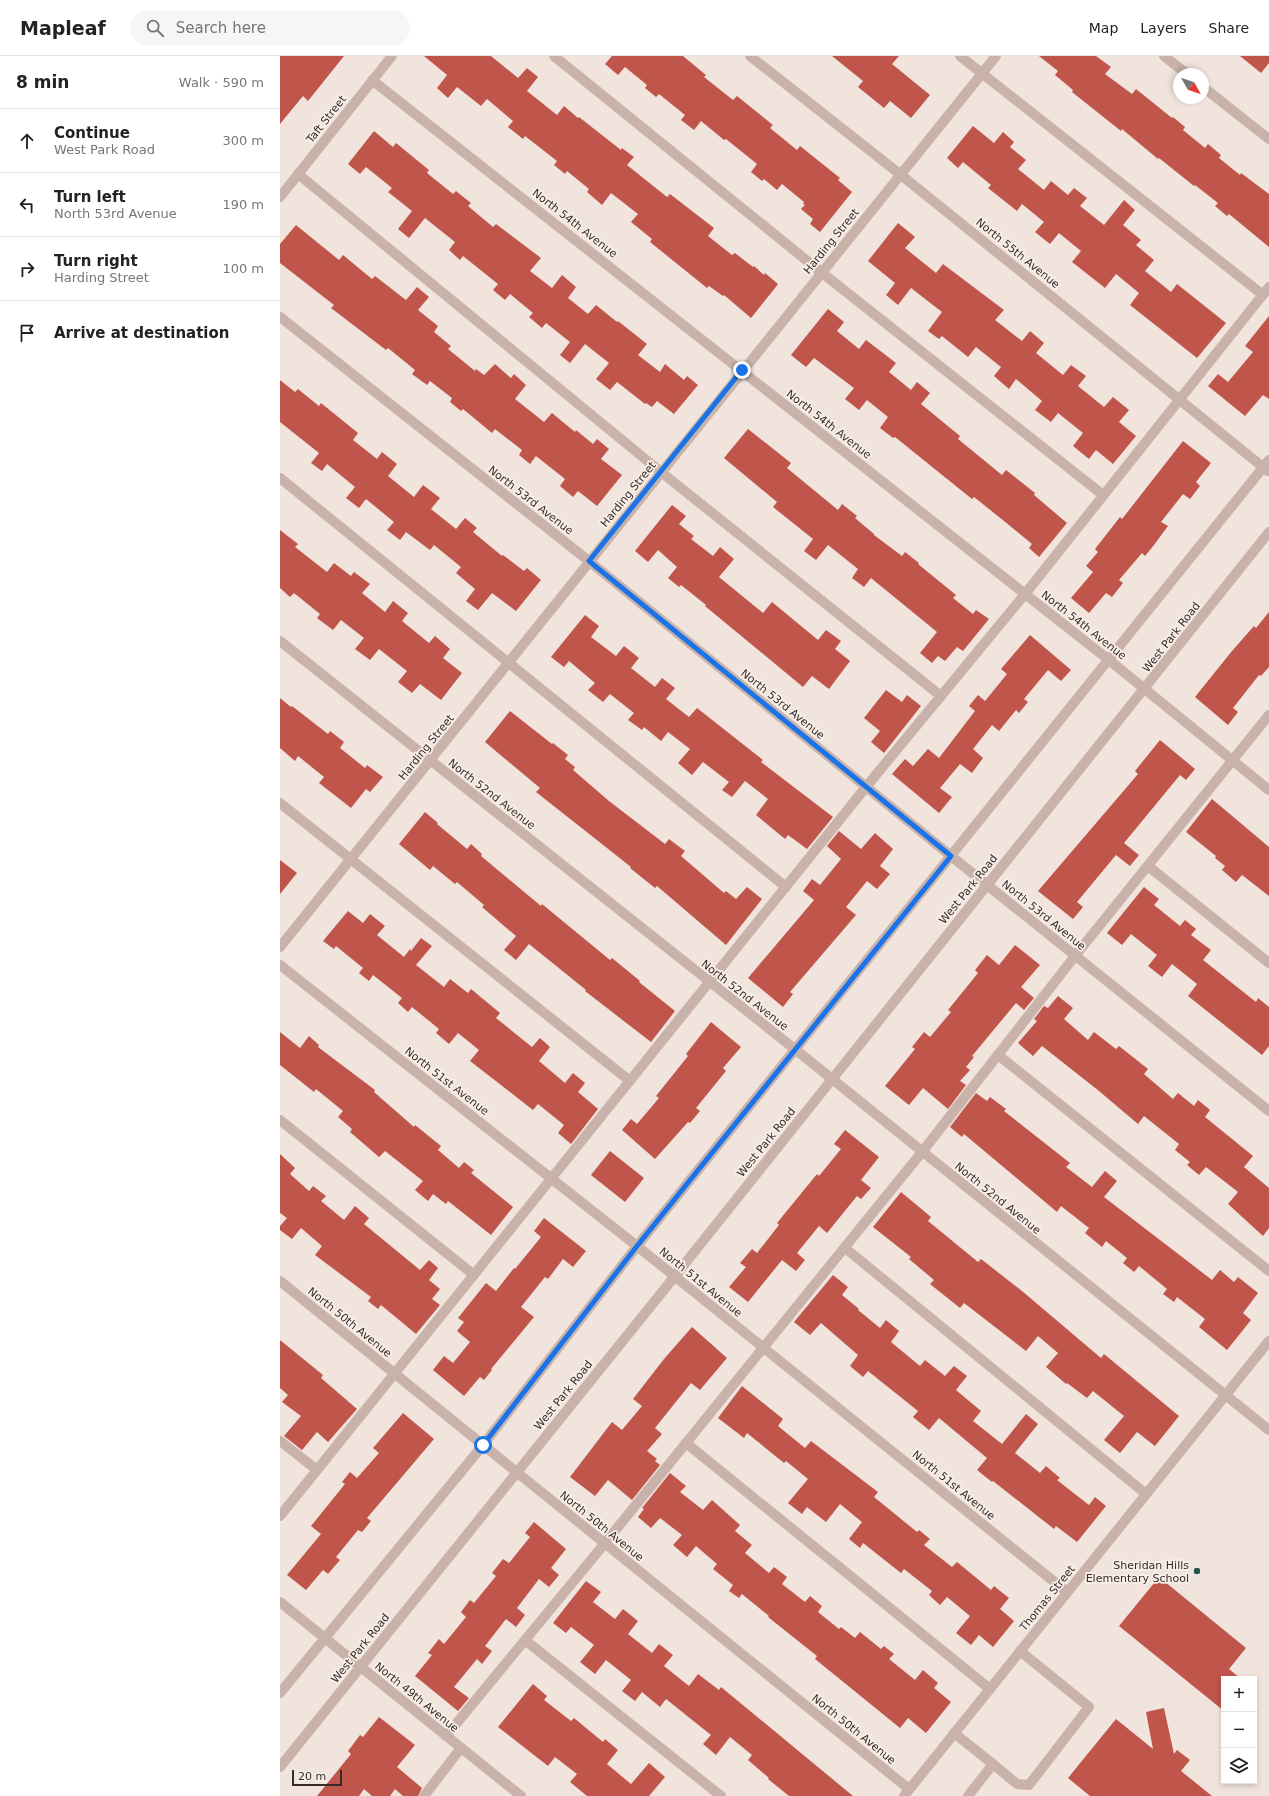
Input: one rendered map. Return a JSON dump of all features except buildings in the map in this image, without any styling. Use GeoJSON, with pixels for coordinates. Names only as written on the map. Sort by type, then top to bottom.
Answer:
{"type":"FeatureCollection","features":[{"type":"Feature","properties":{"kind":"street","name":"Taft Street"},"geometry":{"type":"LineString","coordinates":[[280,196],[392,56]]}},
{"type":"Feature","properties":{"kind":"street"},"geometry":{"type":"LineString","coordinates":[[554,56],[821,272],[1103,494]]}},
{"type":"Feature","properties":{"kind":"street","name":"North 55th Avenue"},"geometry":{"type":"LineString","coordinates":[[750,56],[901,175],[1179,399],[1267,466]]}},
{"type":"Feature","properties":{"kind":"street"},"geometry":{"type":"LineString","coordinates":[[280,1516],[866,787],[1025,594],[1103,494],[1266,291],[960,56]]}},
{"type":"Feature","properties":{"kind":"street","name":"Harding Street"},"geometry":{"type":"LineString","coordinates":[[280,947],[742,370],[996,56]]}},
{"type":"Feature","properties":{"kind":"street"},"geometry":{"type":"LineString","coordinates":[[1164,56],[1179,68]]}},
{"type":"Feature","properties":{"kind":"street","name":"North 54th Avenue"},"geometry":{"type":"LineString","coordinates":[[372,80],[1109,660],[1269,790]]}},
{"type":"Feature","properties":{"kind":"street"},"geometry":{"type":"LineString","coordinates":[[1209,92],[1269,139]]}},
{"type":"Feature","properties":{"kind":"street"},"geometry":{"type":"LineString","coordinates":[[298,174],[661,472],[941,696]]}},
{"type":"Feature","properties":{"kind":"street","name":"North 53rd Avenue"},"geometry":{"type":"LineString","coordinates":[[280,317],[589,561],[951,856],[1269,1111]]}},
{"type":"Feature","properties":{"kind":"street"},"geometry":{"type":"LineString","coordinates":[[280,1693],[324,1637],[483,1445],[637,1246],[1267,466]]}},
{"type":"Feature","properties":{"kind":"street"},"geometry":{"type":"LineString","coordinates":[[280,478],[786,887]]}},
{"type":"Feature","properties":{"kind":"street","name":"West Park Road"},"geometry":{"type":"LineString","coordinates":[[280,1767],[675,1276],[1269,532]]}},
{"type":"Feature","properties":{"kind":"street","name":"North 52nd Avenue"},"geometry":{"type":"LineString","coordinates":[[280,641],[796,1050],[1269,1430]]}},
{"type":"Feature","properties":{"kind":"street"},"geometry":{"type":"LineString","coordinates":[[446,1736],[845,1248],[1075,956],[1269,715]]}},
{"type":"Feature","properties":{"kind":"street"},"geometry":{"type":"LineString","coordinates":[[280,803],[630,1081]]}},
{"type":"Feature","properties":{"kind":"street"},"geometry":{"type":"LineString","coordinates":[[1148,866],[1269,963]]}},
{"type":"Feature","properties":{"kind":"street","name":"North 51st Avenue"},"geometry":{"type":"LineString","coordinates":[[280,965],[675,1276],[1067,1592]]}},
{"type":"Feature","properties":{"kind":"street"},"geometry":{"type":"LineString","coordinates":[[998,1055],[1269,1271]]}},
{"type":"Feature","properties":{"kind":"street"},"geometry":{"type":"LineString","coordinates":[[280,1120],[474,1275]]}},
{"type":"Feature","properties":{"kind":"street"},"geometry":{"type":"LineString","coordinates":[[845,1248],[1146,1494]]}},
{"type":"Feature","properties":{"kind":"street","name":"North 50th Avenue"},"geometry":{"type":"LineString","coordinates":[[280,1281],[605,1543],[907,1793]]}},
{"type":"Feature","properties":{"kind":"street","name":"Thomas Street"},"geometry":{"type":"LineString","coordinates":[[907,1793],[1269,1341]]}},
{"type":"Feature","properties":{"kind":"street"},"geometry":{"type":"LineString","coordinates":[[280,1441],[317,1470]]}},
{"type":"Feature","properties":{"kind":"street"},"geometry":{"type":"LineString","coordinates":[[686,1443],[990,1689]]}},
{"type":"Feature","properties":{"kind":"street","name":"North 49th Avenue"},"geometry":{"type":"LineString","coordinates":[[280,1602],[521,1796]]}},
{"type":"Feature","properties":{"kind":"street"},"geometry":{"type":"LineString","coordinates":[[525,1640],[721,1796]]}},
{"type":"Feature","properties":{"kind":"street"},"geometry":{"type":"LineString","coordinates":[[954,1733],[1017,1784],[1028,1785],[1089,1707],[1020,1651]]}},
{"type":"Feature","properties":{"kind":"street"},"geometry":{"type":"LineString","coordinates":[[424,1796],[461,1748]]}},
{"type":"Feature","properties":{"kind":"street"},"geometry":{"type":"LineString","coordinates":[[968,1796],[993,1764]]}},
{"type":"Feature","properties":{"kind":"place","name":"Sheridan Hills Elementary School"},"geometry":{"type":"Point","coordinates":[1197,1571]}},
{"type":"Feature","properties":{"kind":"route"},"geometry":{"type":"LineString","coordinates":[[483,1445],[637,1246],[951,856],[589,561],[742,370]]}}]}
